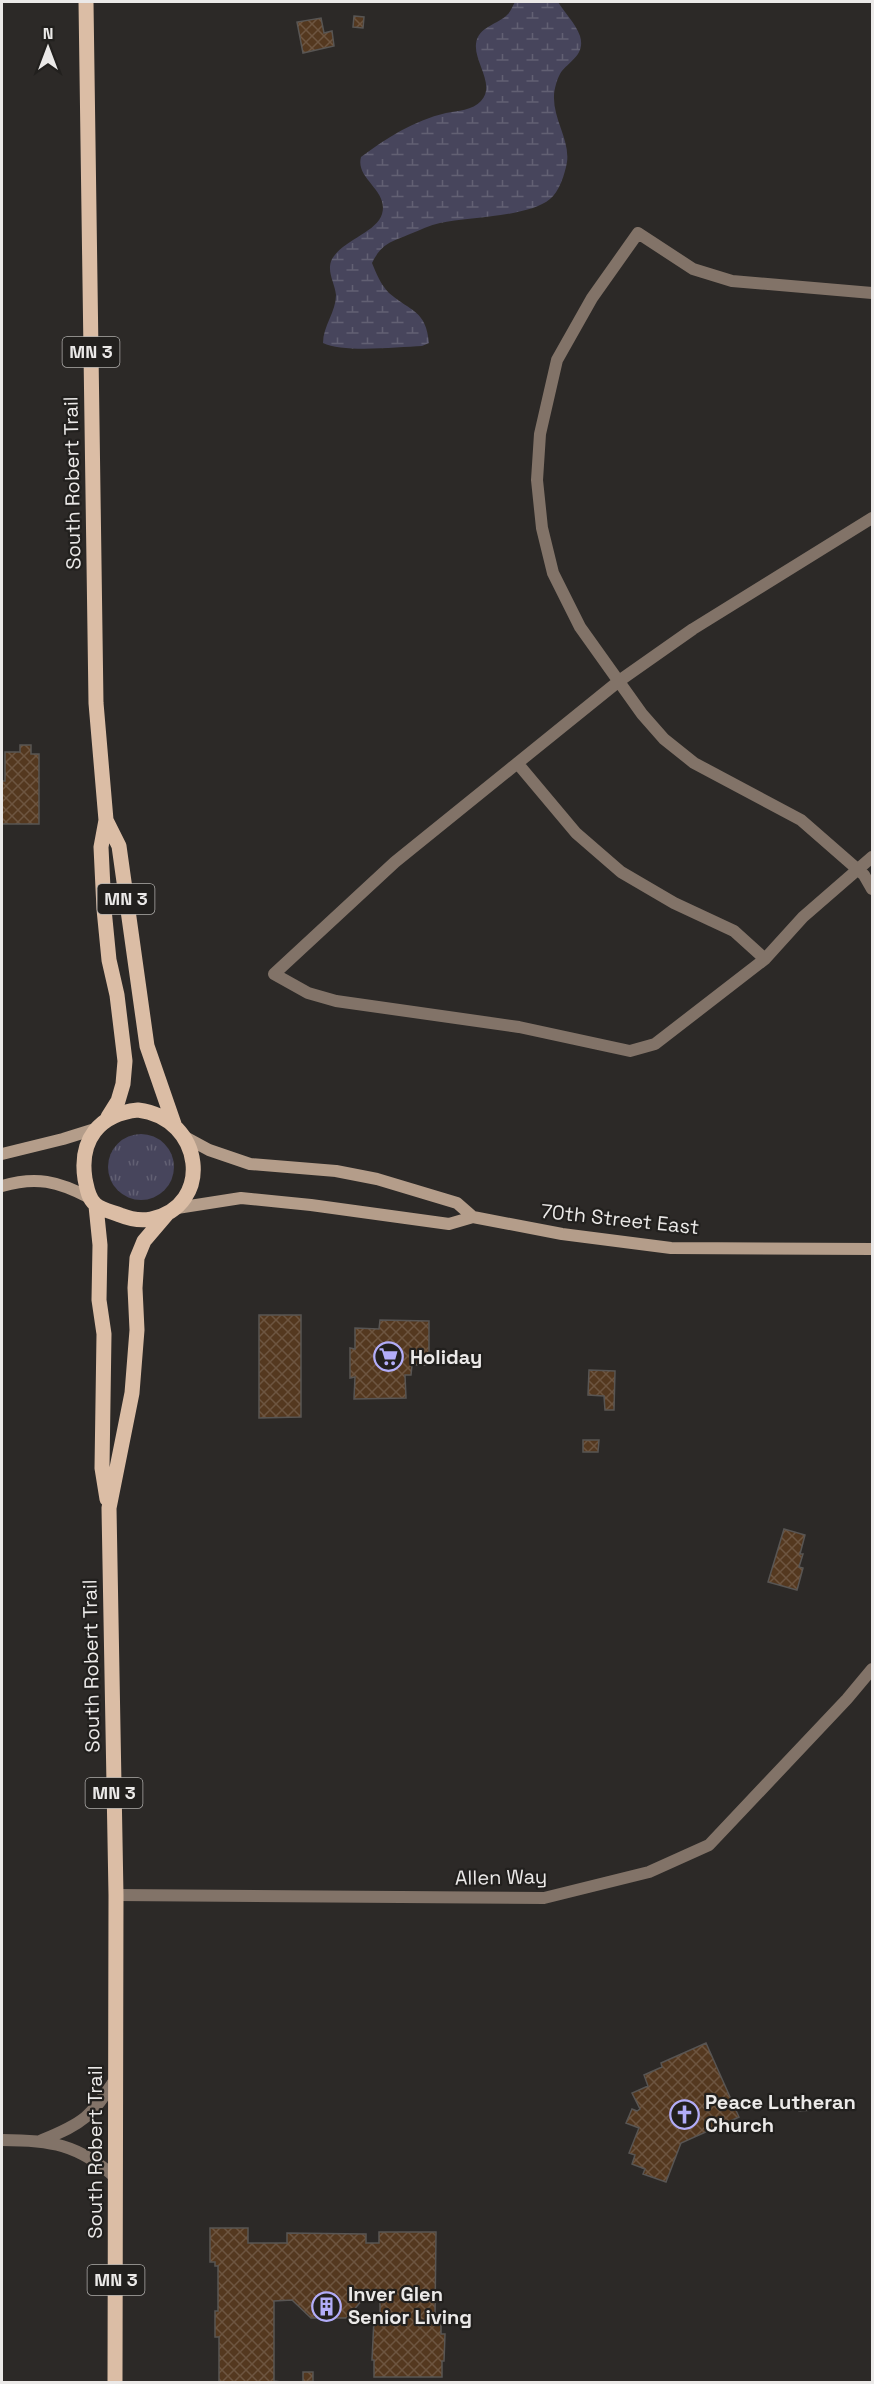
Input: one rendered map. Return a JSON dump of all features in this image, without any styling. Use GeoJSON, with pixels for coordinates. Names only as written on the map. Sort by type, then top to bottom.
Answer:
{"type":"FeatureCollection","features":[{"type":"Feature","properties":{"kind":"main road","name":"South Robert Trail"},"geometry":{"type":"LineString","coordinates":[[86,2],[96,704],[106,820],[101,847],[109,960],[117,995],[125,1060],[123,1084],[118,1101],[108,1118]]}},
{"type":"Feature","properties":{"kind":"main road","name":"South Robert Trail"},"geometry":{"type":"LineString","coordinates":[[106,820],[119,846],[147,1046],[174,1124]]}},
{"type":"Feature","properties":{"kind":"main road"},"geometry":{"type":"LineString","coordinates":[[2,1154],[95,1129],[108,1118],[138,1110],[152,1112],[174,1124]]}},
{"type":"Feature","properties":{"kind":"main road","name":"MN 3"},"geometry":{"type":"LineString","coordinates":[[174,1124],[185,1137]]}},
{"type":"Feature","properties":{"kind":"main road"},"geometry":{"type":"LineString","coordinates":[[95,1129],[87,1146],[84,1170],[93,1202],[100,1245],[99,1300],[104,1334],[102,1468],[109,1508]]}},
{"type":"Feature","properties":{"kind":"main road"},"geometry":{"type":"LineString","coordinates":[[2,1186],[32,1179],[72,1189],[93,1202],[134,1220],[151,1219],[172,1211],[189,1190],[194,1173],[185,1137]]}},
{"type":"Feature","properties":{"kind":"main road","name":"70th Street East"},"geometry":{"type":"LineString","coordinates":[[185,1137],[209,1150],[249,1164],[336,1171],[376,1179],[457,1203],[473,1217]]}},
{"type":"Feature","properties":{"kind":"main road","name":"70th Street East"},"geometry":{"type":"LineString","coordinates":[[172,1211],[241,1198],[449,1224],[473,1217],[562,1234],[671,1248],[873,1249]]}},
{"type":"Feature","properties":{"kind":"main road","name":"South Robert Trail"},"geometry":{"type":"LineString","coordinates":[[116,2382],[116,1895],[109,1508],[132,1393],[137,1330],[135,1287],[137,1258],[144,1241],[172,1211]]}},
{"type":"Feature","properties":{"kind":"street"},"geometry":{"type":"LineString","coordinates":[[873,293],[732,281],[693,268],[638,232],[592,298],[557,360],[540,434],[537,480],[542,528],[554,573],[580,627],[642,714],[664,739],[694,763],[801,820],[857,869],[873,889]]}},
{"type":"Feature","properties":{"kind":"street"},"geometry":{"type":"LineString","coordinates":[[873,518],[693,629],[619,681],[395,862],[274,974],[308,993],[336,1001],[519,1027],[630,1051],[655,1044],[765,959],[803,917],[873,857]]}},
{"type":"Feature","properties":{"kind":"street"},"geometry":{"type":"LineString","coordinates":[[518,764],[576,833],[621,872],[674,903],[734,931],[765,959]]}},
{"type":"Feature","properties":{"kind":"street","name":"Allen Way"},"geometry":{"type":"LineString","coordinates":[[116,1895],[544,1898],[649,1872],[709,1845],[873,1669]]}},
{"type":"Feature","properties":{"kind":"street"},"geometry":{"type":"LineString","coordinates":[[42,2140],[76,2127],[98,2106],[116,2078]]}},
{"type":"Feature","properties":{"kind":"street"},"geometry":{"type":"LineString","coordinates":[[2,2140],[42,2140],[80,2151],[96,2160],[116,2178]]}},
{"type":"Feature","properties":{"kind":"green space"},"geometry":{"type":"Polygon","coordinates":[[[515,2],[558,2],[580,36],[578,54],[560,74],[554,96],[554,105],[567,154],[566,167],[559,187],[550,199],[528,210],[436,224],[392,241],[379,251],[372,263],[379,279],[389,293],[421,318],[425,324],[429,343],[422,346],[371,349],[344,348],[323,343],[336,295],[330,268],[332,259],[344,246],[374,226],[382,214],[381,198],[363,172],[360,165],[361,157],[391,136],[412,125],[434,116],[469,108],[481,101],[486,88],[476,51],[478,38],[484,29],[504,18],[515,2]]]}},
{"type":"Feature","properties":{"kind":"green space"},"geometry":{"type":"Polygon","coordinates":[[[147,1134],[165,1143],[172,1154],[174,1167],[172,1180],[165,1191],[154,1198],[135,1200],[117,1191],[110,1180],[108,1161],[117,1143],[128,1136],[147,1134]]]}},
{"type":"Feature","properties":{"kind":"building"},"geometry":{"type":"Polygon","coordinates":[[[354,16],[364,17],[363,28],[353,27],[354,16]]]}},
{"type":"Feature","properties":{"kind":"building"},"geometry":{"type":"Polygon","coordinates":[[[321,18],[324,33],[332,31],[334,46],[303,53],[297,22],[321,18]]]}},
{"type":"Feature","properties":{"kind":"building"},"geometry":{"type":"Polygon","coordinates":[[[20,745],[31,745],[31,754],[39,754],[39,824],[2,824],[5,752],[20,752],[20,745]]]}},
{"type":"Feature","properties":{"kind":"building"},"geometry":{"type":"Polygon","coordinates":[[[259,1315],[301,1315],[301,1417],[259,1418],[259,1315]]]}},
{"type":"Feature","properties":{"kind":"building","name":"Holiday"},"geometry":{"type":"Polygon","coordinates":[[[380,1320],[429,1321],[429,1365],[412,1365],[411,1375],[405,1375],[406,1398],[354,1399],[355,1377],[350,1378],[350,1348],[355,1349],[355,1328],[379,1329],[380,1320]]]}},
{"type":"Feature","properties":{"kind":"building"},"geometry":{"type":"Polygon","coordinates":[[[589,1370],[615,1371],[614,1410],[605,1410],[604,1396],[588,1395],[589,1370]]]}},
{"type":"Feature","properties":{"kind":"building"},"geometry":{"type":"Polygon","coordinates":[[[583,1440],[599,1440],[598,1452],[583,1452],[583,1440]]]}},
{"type":"Feature","properties":{"kind":"building"},"geometry":{"type":"Polygon","coordinates":[[[784,1529],[805,1535],[799,1567],[803,1568],[797,1590],[768,1582],[784,1529]]]}},
{"type":"Feature","properties":{"kind":"building","name":"Peace Lutheran Church"},"geometry":{"type":"Polygon","coordinates":[[[706,2043],[739,2117],[681,2143],[666,2182],[643,2174],[645,2169],[632,2164],[635,2155],[629,2153],[639,2128],[626,2123],[632,2109],[637,2111],[640,2109],[632,2093],[648,2086],[644,2075],[662,2067],[661,2063],[706,2043]]]}},
{"type":"Feature","properties":{"kind":"building"},"geometry":{"type":"Polygon","coordinates":[[[798,2101],[812,2101],[812,2110],[799,2111],[798,2101]]]}},
{"type":"Feature","properties":{"kind":"building","name":"Inver Glen Senior Living"},"geometry":{"type":"Polygon","coordinates":[[[210,2228],[248,2228],[248,2243],[287,2243],[287,2233],[366,2234],[366,2243],[379,2243],[379,2232],[436,2232],[435,2317],[441,2317],[441,2334],[445,2334],[442,2377],[374,2377],[374,2360],[372,2360],[374,2319],[380,2319],[380,2299],[363,2299],[347,2318],[311,2318],[292,2300],[274,2301],[274,2381],[281,2382],[219,2382],[219,2337],[215,2337],[215,2311],[218,2311],[218,2266],[215,2266],[215,2262],[210,2262],[210,2228]]]}},
{"type":"Feature","properties":{"kind":"building"},"geometry":{"type":"Polygon","coordinates":[[[303,2372],[313,2372],[313,2381],[303,2382],[303,2372]]]}},
{"type":"Feature","properties":{"kind":"place","name":"Holiday"},"geometry":{"type":"Point","coordinates":[389,1357]}},
{"type":"Feature","properties":{"kind":"place","name":"Peace Lutheran Church"},"geometry":{"type":"Point","coordinates":[684,2114]}},
{"type":"Feature","properties":{"kind":"place","name":"Inver Glen Senior Living"},"geometry":{"type":"Point","coordinates":[327,2306]}}]}
